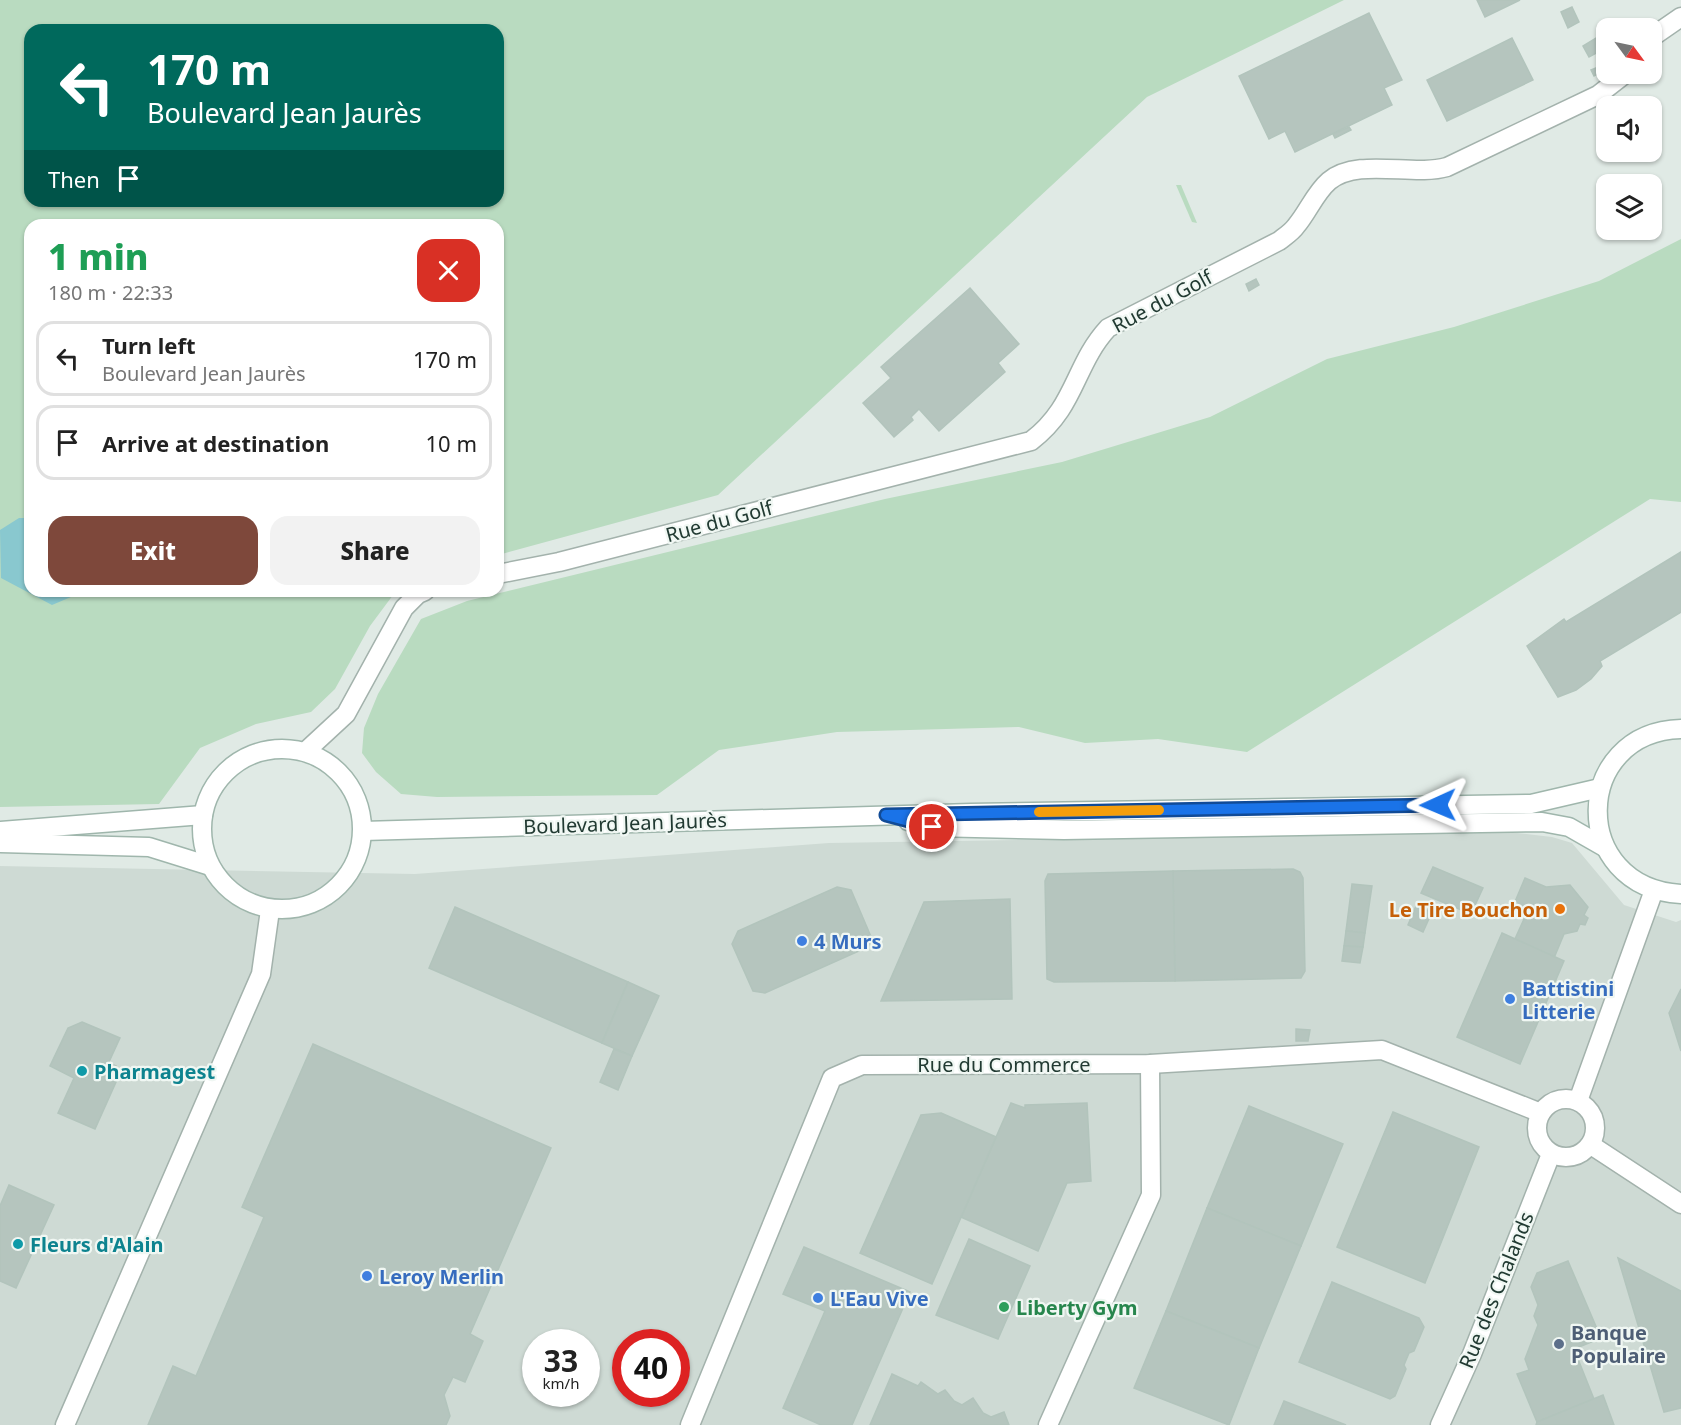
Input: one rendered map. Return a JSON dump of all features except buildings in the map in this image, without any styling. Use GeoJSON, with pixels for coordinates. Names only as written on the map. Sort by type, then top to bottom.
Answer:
{"type":"FeatureCollection","features":[{"type":"Feature","properties":{"kind":"street"},"geometry":{"type":"LineString","coordinates":[[1662,30],[1681,17]]}},
{"type":"Feature","properties":{"kind":"street","name":"Rue du Golf"},"geometry":{"type":"LineString","coordinates":[[504,573],[559,562],[1031,441],[1048,428],[1062,410],[1089,352],[1108,328],[1279,241],[1295,228],[1330,180],[1344,173],[1384,168],[1432,171],[1447,166],[1598,95],[1614,84]]}},
{"type":"Feature","properties":{"kind":"street"},"geometry":{"type":"LineString","coordinates":[[306,751],[346,714],[404,608],[415,597]]}},
{"type":"Feature","properties":{"kind":"street"},"geometry":{"type":"LineString","coordinates":[[1681,729],[1653,733],[1630,745],[1612,764],[1600,788],[1597,808],[1598,828],[1604,847],[1617,866],[1634,881],[1654,890],[1681,894]]}},
{"type":"Feature","properties":{"kind":"street"},"geometry":{"type":"LineString","coordinates":[[279,748],[306,751],[330,763],[348,782],[360,805],[363,831],[358,858],[344,881],[323,899],[298,909],[270,910],[246,902],[225,887],[210,866],[202,841],[203,815],[212,789],[230,768],[253,754],[279,748]]}},
{"type":"Feature","properties":{"kind":"street","name":"Boulevard Jean Jaurès"},"geometry":{"type":"LineString","coordinates":[[363,831],[886,815],[1531,804],[1600,788]]}},
{"type":"Feature","properties":{"kind":"street"},"geometry":{"type":"LineString","coordinates":[[0,831],[203,815]]}},
{"type":"Feature","properties":{"kind":"street","name":"Boulevard Jean Jaurès"},"geometry":{"type":"LineString","coordinates":[[886,815],[932,827],[1064,830],[1542,822],[1569,827],[1604,847]]}},
{"type":"Feature","properties":{"kind":"street"},"geometry":{"type":"LineString","coordinates":[[0,843],[149,847],[210,866]]}},
{"type":"Feature","properties":{"kind":"street"},"geometry":{"type":"LineString","coordinates":[[1578,1101],[1654,890]]}},
{"type":"Feature","properties":{"kind":"street"},"geometry":{"type":"LineString","coordinates":[[65,1425],[261,974],[270,910]]}},
{"type":"Feature","properties":{"kind":"street","name":"Rue du Commerce"},"geometry":{"type":"LineString","coordinates":[[690,1425],[832,1078],[862,1065],[1150,1064],[1382,1050],[1541,1113]]}},
{"type":"Feature","properties":{"kind":"street"},"geometry":{"type":"LineString","coordinates":[[1048,1425],[1151,1195],[1150,1064]]}},
{"type":"Feature","properties":{"kind":"street"},"geometry":{"type":"LineString","coordinates":[[1562,1099],[1578,1101],[1591,1112],[1594,1120],[1594,1137],[1591,1145],[1577,1156],[1559,1157],[1551,1154],[1544,1148],[1536,1131],[1541,1113],[1553,1102],[1562,1099]]}},
{"type":"Feature","properties":{"kind":"street"},"geometry":{"type":"LineString","coordinates":[[1591,1145],[1681,1204]]}},
{"type":"Feature","properties":{"kind":"street","name":"Rue des Chalands"},"geometry":{"type":"LineString","coordinates":[[1440,1425],[1472,1354],[1551,1154]]}},
{"type":"Feature","properties":{"kind":"shaded area"},"geometry":{"type":"Polygon","coordinates":[[[1508,832],[1552,837],[1572,843],[1624,905],[1676,922],[1681,920],[1681,1425],[0,1425],[0,866],[415,874],[829,843],[1508,832]]]}},
{"type":"Feature","properties":{"kind":"green space"},"geometry":{"type":"Polygon","coordinates":[[[0,0],[1344,0],[1147,97],[718,495],[504,553],[504,219],[24,219],[24,597],[392,597],[370,626],[335,689],[311,712],[256,724],[200,748],[159,804],[0,807],[0,0]]]}},
{"type":"Feature","properties":{"kind":"green space"},"geometry":{"type":"Polygon","coordinates":[[[1176,185],[1181,185],[1197,223],[1192,222],[1176,185]]]}},
{"type":"Feature","properties":{"kind":"green space"},"geometry":{"type":"Polygon","coordinates":[[[1681,239],[1681,502],[1650,499],[1247,752],[1158,739],[1085,743],[1019,727],[837,732],[719,750],[657,795],[437,797],[401,794],[376,772],[362,753],[364,728],[378,694],[421,619],[467,601],[483,597],[504,597],[504,592],[885,499],[1062,462],[1210,417],[1327,359],[1454,327],[1599,281],[1681,239]]]}},
{"type":"Feature","properties":{"kind":"water"},"geometry":{"type":"Polygon","coordinates":[[[19,518],[24,518],[24,590],[1,578],[0,530],[19,518]]]}},
{"type":"Feature","properties":{"kind":"water"},"geometry":{"type":"Polygon","coordinates":[[[37,597],[71,597],[52,605],[37,597]]]}},
{"type":"Feature","properties":{"kind":"slow traffic"},"geometry":{"type":"LineString","coordinates":[[1039,812],[1159,810]]}},
{"type":"Feature","properties":{"kind":"place","name":"Le Tire Bouchon"},"geometry":{"type":"Point","coordinates":[1560,909]}},
{"type":"Feature","properties":{"kind":"place","name":"4 Murs"},"geometry":{"type":"Point","coordinates":[802,941]}},
{"type":"Feature","properties":{"kind":"place","name":"Battistini Litterie"},"geometry":{"type":"Point","coordinates":[1510,999]}},
{"type":"Feature","properties":{"kind":"place","name":"Pharmagest"},"geometry":{"type":"Point","coordinates":[82,1071]}},
{"type":"Feature","properties":{"kind":"place","name":"Fleurs d'Alain"},"geometry":{"type":"Point","coordinates":[18,1244]}},
{"type":"Feature","properties":{"kind":"place","name":"Leroy Merlin"},"geometry":{"type":"Point","coordinates":[367,1276]}},
{"type":"Feature","properties":{"kind":"place","name":"L'Eau Vive"},"geometry":{"type":"Point","coordinates":[818,1298]}},
{"type":"Feature","properties":{"kind":"place","name":"Liberty Gym"},"geometry":{"type":"Point","coordinates":[1004,1307]}},
{"type":"Feature","properties":{"kind":"place","name":"Banque Populaire"},"geometry":{"type":"Point","coordinates":[1559,1344]}},
{"type":"Feature","properties":{"kind":"route"},"geometry":{"type":"LineString","coordinates":[[932,827],[886,815],[1438,805]]}}]}
